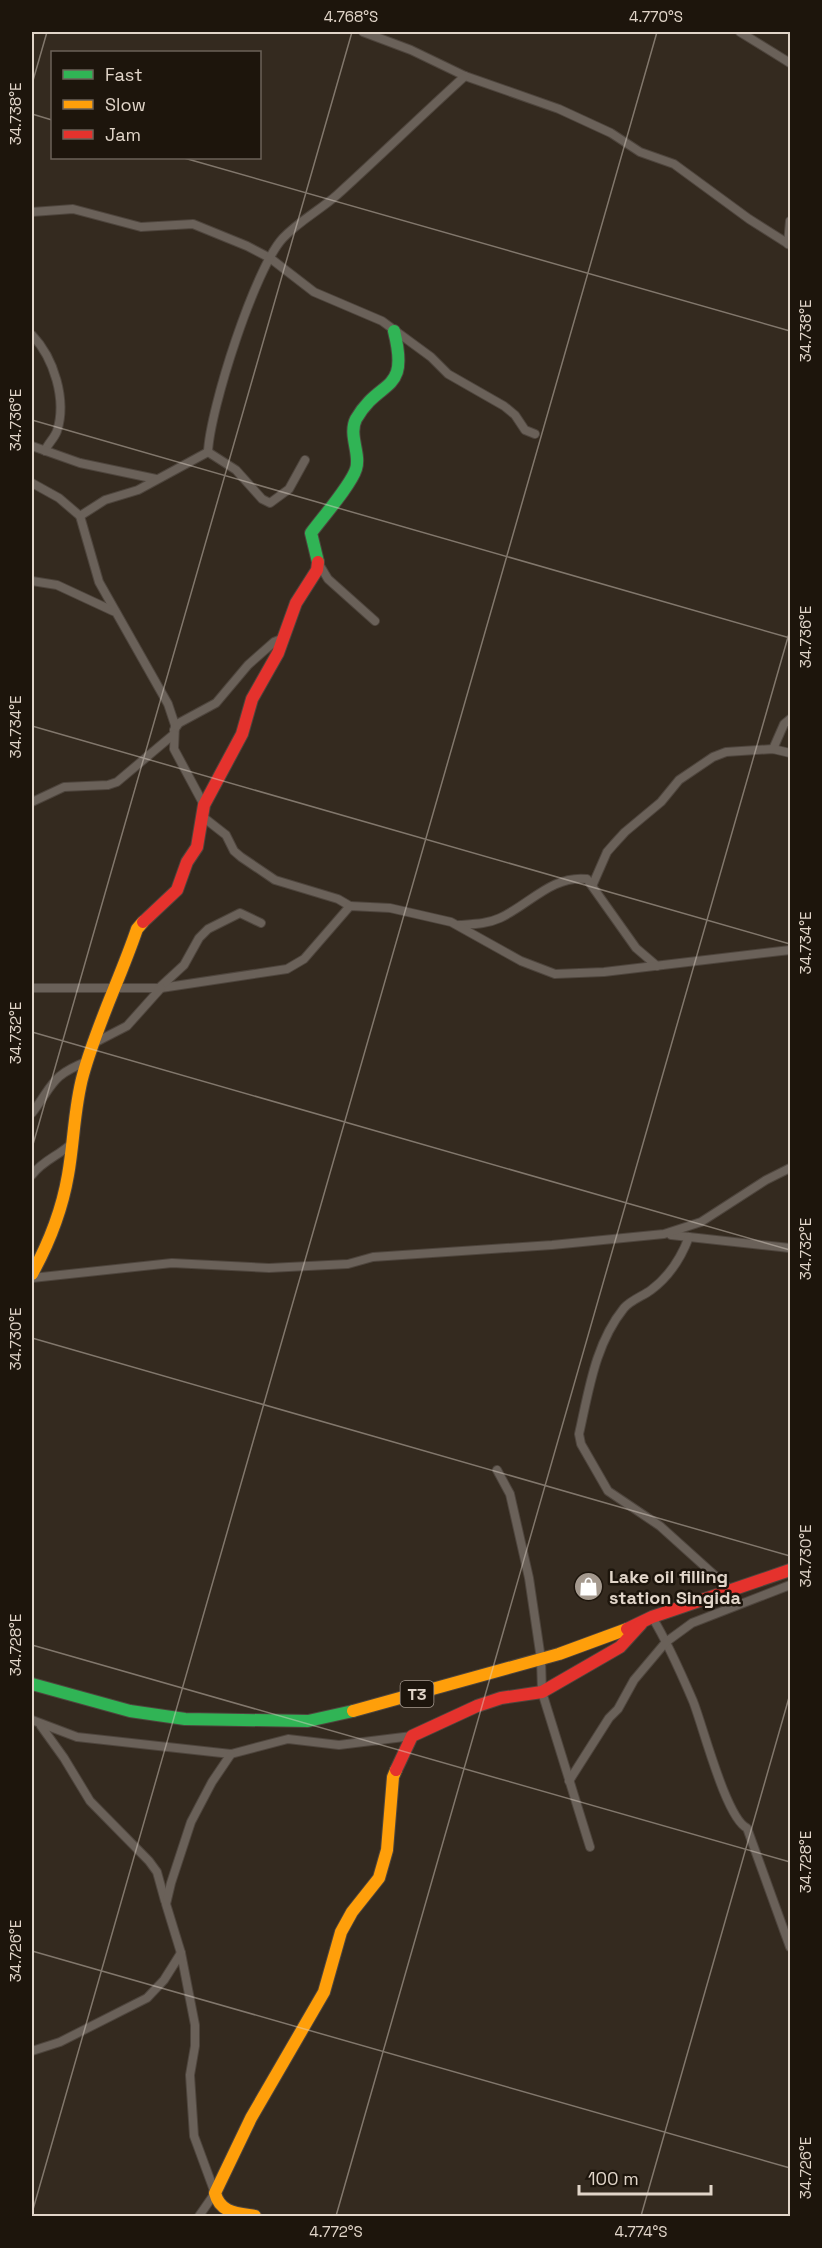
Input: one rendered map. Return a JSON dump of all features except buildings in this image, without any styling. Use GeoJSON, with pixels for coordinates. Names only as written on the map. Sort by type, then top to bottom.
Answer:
{"type":"FeatureCollection","features":[{"type":"Feature","properties":{"kind":"main road"},"geometry":{"type":"LineString","coordinates":[[32,1276],[51,1238],[68,1177],[82,1077],[104,1010],[116,989],[137,928],[177,890],[187,862],[197,847],[204,811],[238,743],[257,687],[278,653],[296,603],[318,564],[311,533],[356,470],[358,460],[354,424],[359,415],[394,384],[399,349],[394,332]]}},
{"type":"Feature","properties":{"kind":"main road","name":"T3"},"geometry":{"type":"LineString","coordinates":[[32,1684],[130,1711],[185,1719],[308,1721],[387,1703],[542,1659],[641,1624],[652,1617],[790,1570]]}},
{"type":"Feature","properties":{"kind":"main road"},"geometry":{"type":"LineString","coordinates":[[255,2217],[226,2211],[219,2206],[215,2193],[251,2118],[324,1992],[337,1940],[351,1912],[380,1878],[387,1850],[393,1778],[412,1736],[477,1706],[501,1698],[542,1692],[620,1647],[641,1624]]}},
{"type":"Feature","properties":{"kind":"street"},"geometry":{"type":"LineString","coordinates":[[363,32],[411,50],[465,76],[543,102],[611,133],[640,152],[674,164],[789,244]]}},
{"type":"Feature","properties":{"kind":"street"},"geometry":{"type":"LineString","coordinates":[[740,32],[790,63]]}},
{"type":"Feature","properties":{"kind":"street"},"geometry":{"type":"LineString","coordinates":[[208,452],[217,397],[270,258],[282,239],[336,196],[465,76]]}},
{"type":"Feature","properties":{"kind":"street"},"geometry":{"type":"LineString","coordinates":[[32,212],[73,209],[141,227],[193,224],[270,258],[314,292],[374,316],[431,357],[448,374],[504,406],[525,430],[535,434]]}},
{"type":"Feature","properties":{"kind":"street"},"geometry":{"type":"LineString","coordinates":[[789,244],[790,221]]}},
{"type":"Feature","properties":{"kind":"street"},"geometry":{"type":"LineString","coordinates":[[32,335],[47,356],[58,396],[59,424],[45,451]]}},
{"type":"Feature","properties":{"kind":"street"},"geometry":{"type":"LineString","coordinates":[[32,446],[88,465],[156,479]]}},
{"type":"Feature","properties":{"kind":"street"},"geometry":{"type":"LineString","coordinates":[[208,452],[236,470],[262,499],[270,503],[289,489],[305,460]]}},
{"type":"Feature","properties":{"kind":"street"},"geometry":{"type":"LineString","coordinates":[[80,516],[105,500],[138,490],[208,452]]}},
{"type":"Feature","properties":{"kind":"street"},"geometry":{"type":"LineString","coordinates":[[32,483],[46,490],[80,516],[99,582],[113,611],[168,704],[173,716],[175,753],[204,811],[226,835],[234,851],[275,880],[338,899],[350,906],[413,912],[459,926],[521,961],[555,974],[657,966],[790,950]]}},
{"type":"Feature","properties":{"kind":"street"},"geometry":{"type":"LineString","coordinates":[[318,564],[328,579],[375,621]]}},
{"type":"Feature","properties":{"kind":"street"},"geometry":{"type":"LineString","coordinates":[[32,581],[57,585],[113,611]]}},
{"type":"Feature","properties":{"kind":"street"},"geometry":{"type":"LineString","coordinates":[[32,802],[64,788],[108,785],[117,782],[174,732],[179,723],[216,703],[248,665],[274,642],[284,638]]}},
{"type":"Feature","properties":{"kind":"street"},"geometry":{"type":"LineString","coordinates":[[773,749],[784,724],[790,719]]}},
{"type":"Feature","properties":{"kind":"street"},"geometry":{"type":"LineString","coordinates":[[594,884],[607,852],[691,771],[726,752],[773,749],[790,753]]}},
{"type":"Feature","properties":{"kind":"street"},"geometry":{"type":"LineString","coordinates":[[459,926],[487,923],[501,918],[558,882],[583,879],[594,884],[636,948],[657,966]]}},
{"type":"Feature","properties":{"kind":"street"},"geometry":{"type":"LineString","coordinates":[[32,988],[160,988],[293,967],[350,906]]}},
{"type":"Feature","properties":{"kind":"street"},"geometry":{"type":"LineString","coordinates":[[94,1043],[127,1026],[160,988],[184,965],[194,945],[208,929],[240,913],[261,922]]}},
{"type":"Feature","properties":{"kind":"street"},"geometry":{"type":"LineString","coordinates":[[93,987],[101,998],[104,1010]]}},
{"type":"Feature","properties":{"kind":"street"},"geometry":{"type":"LineString","coordinates":[[32,1113],[52,1080],[88,1060]]}},
{"type":"Feature","properties":{"kind":"street"},"geometry":{"type":"LineString","coordinates":[[32,1174],[40,1164],[61,1154],[72,1143]]}},
{"type":"Feature","properties":{"kind":"street"},"geometry":{"type":"LineString","coordinates":[[32,1276],[172,1263],[269,1268],[348,1264],[373,1257],[552,1245],[664,1234],[701,1222],[766,1180],[790,1168]]}},
{"type":"Feature","properties":{"kind":"street"},"geometry":{"type":"LineString","coordinates":[[664,1234],[790,1248]]}},
{"type":"Feature","properties":{"kind":"street"},"geometry":{"type":"LineString","coordinates":[[689,1238],[680,1259],[670,1273],[652,1289],[625,1307],[609,1331],[594,1367],[579,1434],[581,1444],[608,1491],[660,1526],[732,1590]]}},
{"type":"Feature","properties":{"kind":"street"},"geometry":{"type":"LineString","coordinates":[[497,1470],[510,1494],[529,1578],[542,1659],[542,1692],[590,1847]]}},
{"type":"Feature","properties":{"kind":"street"},"geometry":{"type":"LineString","coordinates":[[569,1781],[609,1718],[618,1709],[634,1680],[666,1642],[692,1623],[734,1604],[790,1585]]}},
{"type":"Feature","properties":{"kind":"street"},"geometry":{"type":"LineString","coordinates":[[652,1617],[666,1642],[693,1704],[730,1805],[742,1825],[747,1828],[790,1947]]}},
{"type":"Feature","properties":{"kind":"street"},"geometry":{"type":"LineString","coordinates":[[35,1722],[77,1737],[231,1754],[288,1739],[339,1745],[412,1736]]}},
{"type":"Feature","properties":{"kind":"street"},"geometry":{"type":"LineString","coordinates":[[35,1722],[64,1758],[90,1801],[149,1861],[156,1872],[181,1953],[195,2031],[190,2075],[192,2125],[197,2151],[215,2193],[199,2217]]}},
{"type":"Feature","properties":{"kind":"street"},"geometry":{"type":"LineString","coordinates":[[166,1904],[191,1822],[212,1782],[231,1754]]}},
{"type":"Feature","properties":{"kind":"street"},"geometry":{"type":"LineString","coordinates":[[32,2050],[60,2042],[147,1998],[169,1974],[181,1953]]}},
{"type":"Feature","properties":{"kind":"traffic: fast"},"geometry":{"type":"LineString","coordinates":[[318,562],[311,533],[356,469],[357,457],[353,431],[356,419],[365,406],[395,376],[398,351],[394,331]]}},
{"type":"Feature","properties":{"kind":"traffic: fast"},"geometry":{"type":"LineString","coordinates":[[32,1684],[130,1711],[185,1719],[308,1721],[353,1711]]}},
{"type":"Feature","properties":{"kind":"traffic: slow"},"geometry":{"type":"LineString","coordinates":[[32,1274],[49,1238],[62,1201],[83,1075],[137,929],[143,922]]}},
{"type":"Feature","properties":{"kind":"traffic: slow"},"geometry":{"type":"LineString","coordinates":[[353,1711],[559,1654],[627,1629]]}},
{"type":"Feature","properties":{"kind":"traffic: slow"},"geometry":{"type":"LineString","coordinates":[[255,2216],[230,2211],[221,2205],[215,2193],[251,2118],[324,1992],[341,1932],[352,1912],[379,1878],[387,1850],[393,1777],[396,1770]]}},
{"type":"Feature","properties":{"kind":"traffic: jam"},"geometry":{"type":"LineString","coordinates":[[143,922],[177,890],[187,862],[197,847],[204,805],[242,734],[252,699],[278,653],[296,603],[317,570],[318,562]]}},
{"type":"Feature","properties":{"kind":"traffic: jam"},"geometry":{"type":"LineString","coordinates":[[627,1629],[652,1617],[790,1570]]}},
{"type":"Feature","properties":{"kind":"traffic: jam"},"geometry":{"type":"LineString","coordinates":[[396,1770],[412,1736],[477,1706],[501,1698],[542,1692],[620,1647],[641,1624]]}},
{"type":"Feature","properties":{"kind":"place","name":"Lake oil filling station Singida"},"geometry":{"type":"Point","coordinates":[588,1587]}}]}
